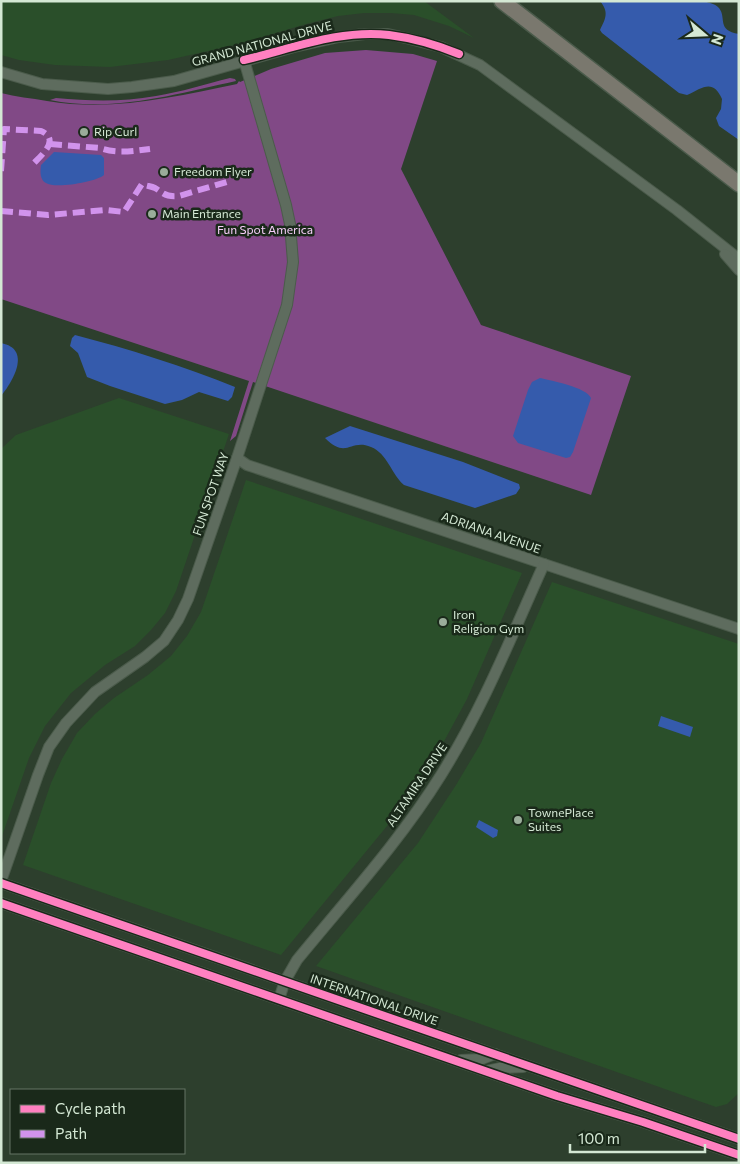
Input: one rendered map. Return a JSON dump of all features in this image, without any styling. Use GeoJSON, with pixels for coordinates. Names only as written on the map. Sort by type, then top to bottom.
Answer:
{"type":"FeatureCollection","features":[{"type":"Feature","properties":{"kind":"highway"},"geometry":{"type":"LineString","coordinates":[[502,1],[739,184]]}},
{"type":"Feature","properties":{"kind":"street","name":"GRAND NATIONAL DRIVE"},"geometry":{"type":"LineString","coordinates":[[1,72],[42,84],[108,89],[174,81],[244,60],[339,36],[388,34],[441,47],[480,65],[501,79],[670,204],[739,259]]}},
{"type":"Feature","properties":{"kind":"street","name":"FUN SPOT WAY"},"geometry":{"type":"LineString","coordinates":[[1,882],[49,747],[66,723],[95,692],[145,657],[164,641],[178,620],[188,599],[287,305],[292,262],[291,231],[286,205],[244,60]]}},
{"type":"Feature","properties":{"kind":"street","name":"GRAND NATIONAL DRIVE"},"geometry":{"type":"LineString","coordinates":[[709,236],[739,270]]}},
{"type":"Feature","properties":{"kind":"street","name":"ADRIANA AVENUE"},"geometry":{"type":"LineString","coordinates":[[236,458],[248,465],[739,629]]}},
{"type":"Feature","properties":{"kind":"street","name":"ALTAMIRA DRIVE"},"geometry":{"type":"LineString","coordinates":[[279,999],[285,981],[297,960],[394,842],[441,775],[494,679],[544,564]]}},
{"type":"Feature","properties":{"kind":"street","name":"INTERNATIONAL DRIVE"},"geometry":{"type":"LineString","coordinates":[[1,882],[739,1139]]}},
{"type":"Feature","properties":{"kind":"street"},"geometry":{"type":"LineString","coordinates":[[1,903],[486,1072],[739,1155]]}},
{"type":"Feature","properties":{"kind":"street"},"geometry":{"type":"LineString","coordinates":[[450,1059],[482,1059],[495,1054]]}},
{"type":"Feature","properties":{"kind":"street"},"geometry":{"type":"LineString","coordinates":[[486,1072],[500,1068],[534,1068]]}},
{"type":"Feature","properties":{"kind":"shaded area"},"geometry":{"type":"Polygon","coordinates":[[[1,1],[424,1],[474,38],[449,26],[414,15],[364,13],[338,16],[239,44],[168,60],[110,67],[55,65],[19,60],[1,55],[1,1]]]}},
{"type":"Feature","properties":{"kind":"shaded area"},"geometry":{"type":"Polygon","coordinates":[[[119,398],[229,434],[176,591],[165,613],[135,646],[105,665],[71,693],[45,726],[29,758],[1,839],[1,449],[16,435],[119,398]]]}},
{"type":"Feature","properties":{"kind":"shaded area"},"geometry":{"type":"Polygon","coordinates":[[[246,480],[522,573],[467,699],[442,745],[387,826],[281,955],[23,865],[51,783],[77,733],[114,698],[148,675],[171,656],[187,636],[201,612],[246,480]]]}},
{"type":"Feature","properties":{"kind":"shaded area"},"geometry":{"type":"Polygon","coordinates":[[[552,582],[739,644],[739,1093],[727,1104],[716,1107],[316,966],[418,843],[456,785],[481,743],[552,582]]]}},
{"type":"Feature","properties":{"kind":"green space","name":"Fun Spot America"},"geometry":{"type":"Polygon","coordinates":[[[366,50],[413,54],[437,61],[401,169],[481,325],[631,376],[591,495],[253,382],[236,436],[230,441],[249,381],[1,299],[1,93],[71,104],[95,105],[142,102],[237,84],[239,81],[271,69],[325,53],[366,50]]]}},
{"type":"Feature","properties":{"kind":"green space"},"geometry":{"type":"Polygon","coordinates":[[[230,78],[236,81],[167,96],[120,103],[96,104],[50,100],[56,98],[106,100],[143,98],[230,78]]]}},
{"type":"Feature","properties":{"kind":"water"},"geometry":{"type":"Polygon","coordinates":[[[600,1],[704,1],[718,7],[727,30],[739,34],[739,140],[719,126],[716,118],[721,109],[722,99],[715,89],[707,86],[687,95],[679,93],[602,33],[600,30],[606,12],[600,1]]]}},
{"type":"Feature","properties":{"kind":"water"},"geometry":{"type":"Polygon","coordinates":[[[54,152],[101,155],[104,158],[104,175],[100,178],[75,184],[51,185],[46,183],[42,178],[41,165],[54,152]]]}},
{"type":"Feature","properties":{"kind":"water"},"geometry":{"type":"Polygon","coordinates":[[[75,335],[156,358],[235,387],[232,397],[228,401],[199,392],[182,400],[165,404],[87,377],[78,353],[70,346],[75,335]]]}},
{"type":"Feature","properties":{"kind":"water"},"geometry":{"type":"Polygon","coordinates":[[[1,343],[10,346],[16,352],[18,358],[14,374],[1,396],[1,343]]]}},
{"type":"Feature","properties":{"kind":"water"},"geometry":{"type":"Polygon","coordinates":[[[540,378],[576,388],[588,394],[591,398],[570,457],[566,458],[518,443],[513,436],[528,390],[532,382],[540,378]]]}},
{"type":"Feature","properties":{"kind":"water"},"geometry":{"type":"Polygon","coordinates":[[[350,426],[463,462],[519,484],[520,488],[516,494],[475,508],[404,485],[377,450],[364,445],[339,447],[325,438],[350,426]]]}},
{"type":"Feature","properties":{"kind":"water"},"geometry":{"type":"Polygon","coordinates":[[[661,716],[693,727],[690,737],[658,726],[661,716]]]}},
{"type":"Feature","properties":{"kind":"water"},"geometry":{"type":"Polygon","coordinates":[[[479,820],[498,830],[497,836],[493,838],[476,827],[479,820]]]}},
{"type":"Feature","properties":{"kind":"marked path"},"geometry":{"type":"LineString","coordinates":[[1,171],[4,129],[41,131],[47,134],[50,142],[48,147],[34,163]]}},
{"type":"Feature","properties":{"kind":"marked path"},"geometry":{"type":"LineString","coordinates":[[50,144],[119,151],[150,149]]}},
{"type":"Feature","properties":{"kind":"marked path"},"geometry":{"type":"LineString","coordinates":[[1,211],[48,215],[106,210],[124,212],[142,184],[155,188],[166,195],[179,196],[230,181]]}},
{"type":"Feature","properties":{"kind":"cycle path"},"geometry":{"type":"LineString","coordinates":[[244,60],[334,37],[371,34],[416,40],[459,54]]}},
{"type":"Feature","properties":{"kind":"cycle path"},"geometry":{"type":"LineString","coordinates":[[1,883],[739,1139]]}},
{"type":"Feature","properties":{"kind":"cycle path"},"geometry":{"type":"LineString","coordinates":[[1,903],[557,1096],[643,1122],[739,1155]]}},
{"type":"Feature","properties":{"kind":"place","name":"Rip Curl"},"geometry":{"type":"Point","coordinates":[84,132]}},
{"type":"Feature","properties":{"kind":"place","name":"Freedom Flyer"},"geometry":{"type":"Point","coordinates":[164,172]}},
{"type":"Feature","properties":{"kind":"place","name":"Main Entrance"},"geometry":{"type":"Point","coordinates":[152,214]}},
{"type":"Feature","properties":{"kind":"place","name":"Iron Religion Gym"},"geometry":{"type":"Point","coordinates":[443,622]}},
{"type":"Feature","properties":{"kind":"place","name":"TownePlace Suites"},"geometry":{"type":"Point","coordinates":[518,820]}}]}
